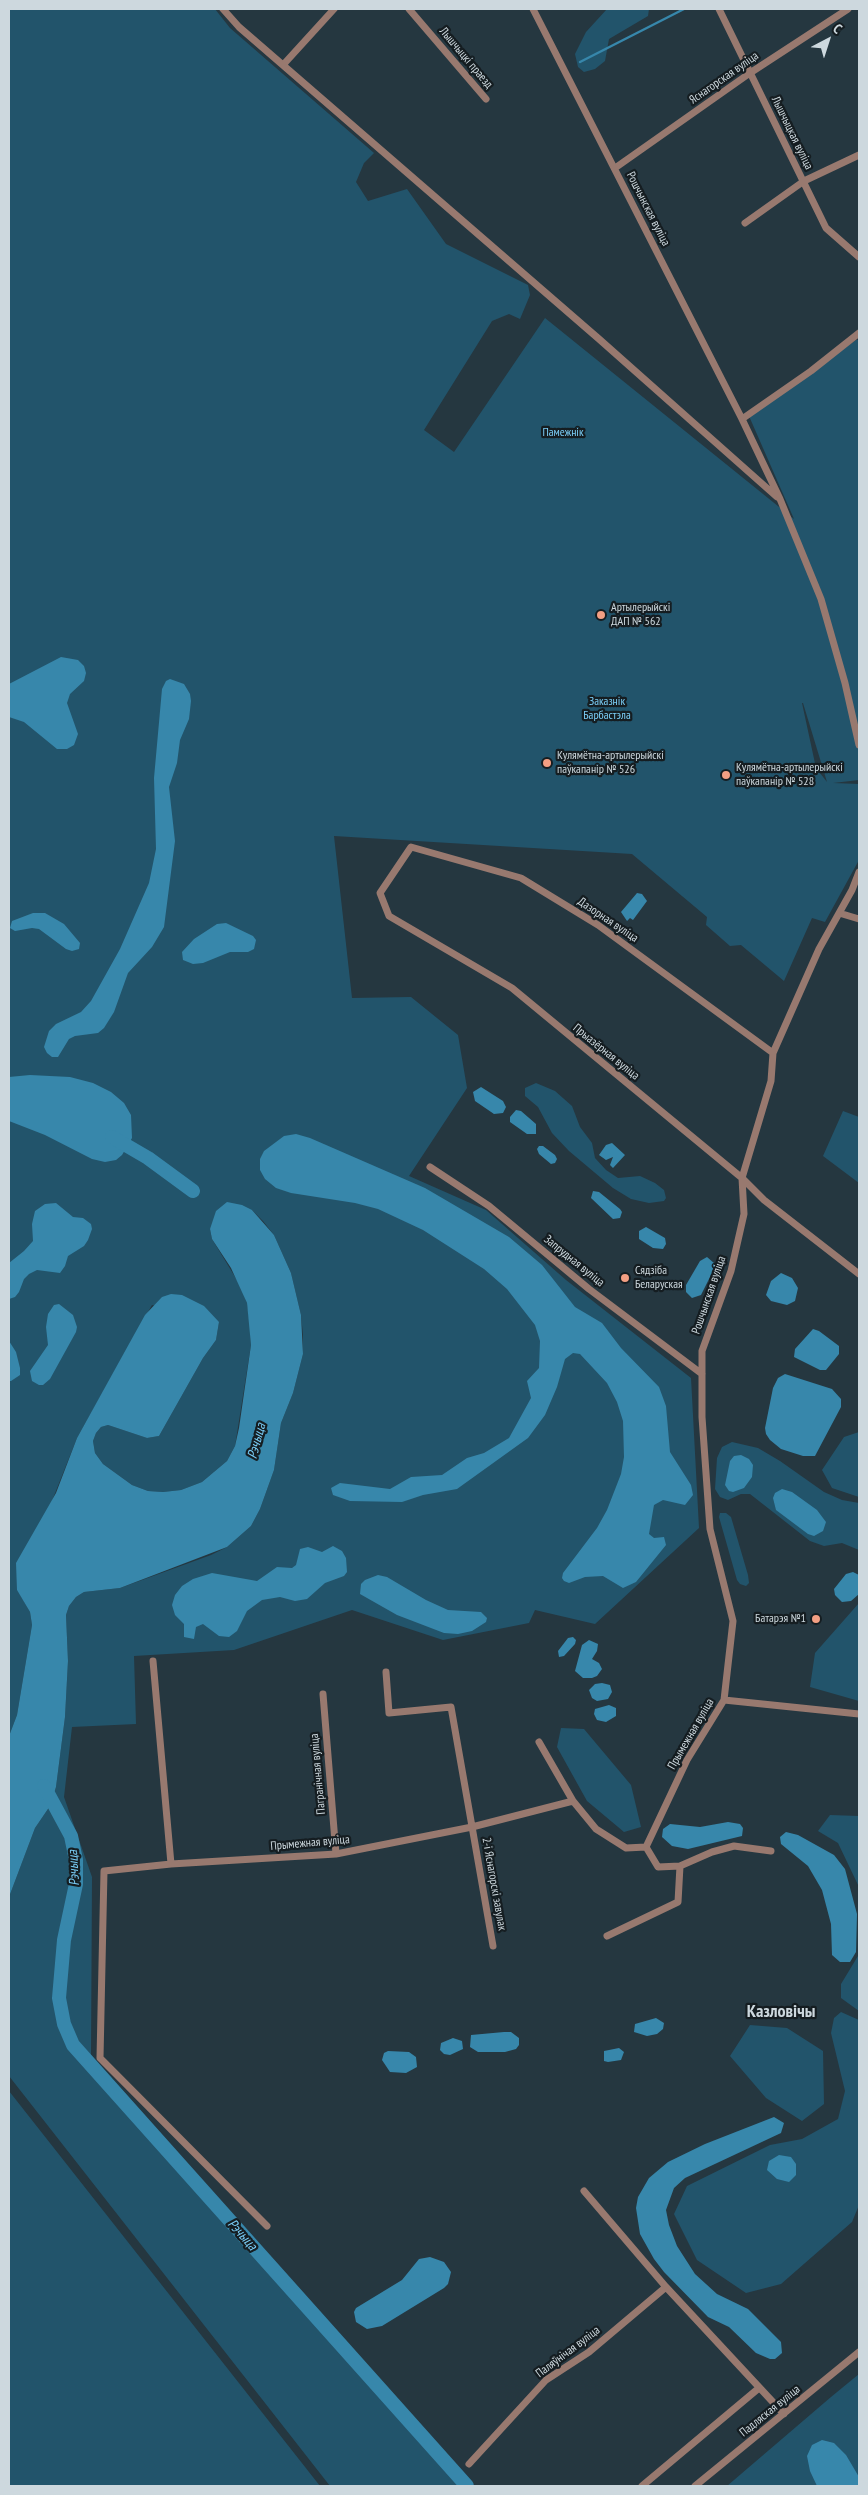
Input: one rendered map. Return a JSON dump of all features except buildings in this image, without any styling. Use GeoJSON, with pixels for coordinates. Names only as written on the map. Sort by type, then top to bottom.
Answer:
{"type":"FeatureCollection","features":[{"type":"Feature","properties":{"kind":"street"},"geometry":{"type":"LineString","coordinates":[[223,9],[239,27],[600,339],[780,499]]}},
{"type":"Feature","properties":{"kind":"street"},"geometry":{"type":"LineString","coordinates":[[283,64],[334,9]]}},
{"type":"Feature","properties":{"kind":"street","name":"Лышчыцкі праезд"},"geometry":{"type":"LineString","coordinates":[[409,9],[486,99]]}},
{"type":"Feature","properties":{"kind":"street","name":"Рошчынская вуліца"},"geometry":{"type":"LineString","coordinates":[[533,9],[742,419],[780,499],[821,599],[845,683],[859,745]]}},
{"type":"Feature","properties":{"kind":"street","name":"Лышчыцкая вуліца"},"geometry":{"type":"LineString","coordinates":[[719,9],[826,228],[859,257]]}},
{"type":"Feature","properties":{"kind":"street","name":"Яснагорская вуліца"},"geometry":{"type":"LineString","coordinates":[[615,168],[750,73],[848,9]]}},
{"type":"Feature","properties":{"kind":"street"},"geometry":{"type":"LineString","coordinates":[[745,223],[804,181],[859,156]]}},
{"type":"Feature","properties":{"kind":"street"},"geometry":{"type":"LineString","coordinates":[[742,419],[811,371],[859,333]]}},
{"type":"Feature","properties":{"kind":"street","name":"Дазорная вуліца"},"geometry":{"type":"LineString","coordinates":[[411,847],[521,878],[598,925],[773,1052]]}},
{"type":"Feature","properties":{"kind":"street","name":"Прыазёрная вуліца"},"geometry":{"type":"LineString","coordinates":[[411,847],[380,893],[389,916],[512,988],[742,1178],[764,1200],[859,1274]]}},
{"type":"Feature","properties":{"kind":"street","name":"Рошчынская вуліца"},"geometry":{"type":"LineString","coordinates":[[724,1700],[733,1621],[710,1529],[702,1417],[702,1351],[731,1271],[744,1214],[742,1178],[771,1081],[773,1052],[819,949],[859,872]]}},
{"type":"Feature","properties":{"kind":"street"},"geometry":{"type":"LineString","coordinates":[[839,913],[859,919]]}},
{"type":"Feature","properties":{"kind":"street","name":"Запрудная вуліца"},"geometry":{"type":"LineString","coordinates":[[430,1167],[489,1206],[588,1289],[702,1374]]}},
{"type":"Feature","properties":{"kind":"street"},"geometry":{"type":"LineString","coordinates":[[153,1661],[170,1864]]}},
{"type":"Feature","properties":{"kind":"street","name":"2-і Яснагорскі завулак"},"geometry":{"type":"LineString","coordinates":[[386,1672],[389,1713],[451,1707],[494,1946]]}},
{"type":"Feature","properties":{"kind":"street","name":"Пагранічная вуліца"},"geometry":{"type":"LineString","coordinates":[[323,1694],[336,1854]]}},
{"type":"Feature","properties":{"kind":"street","name":"Прымежная вуліца"},"geometry":{"type":"LineString","coordinates":[[646,1847],[688,1760],[724,1700],[859,1714]]}},
{"type":"Feature","properties":{"kind":"street"},"geometry":{"type":"LineString","coordinates":[[540,1742],[573,1801],[596,1829],[626,1848],[646,1847],[658,1867],[680,1866],[712,1852],[734,1846],[771,1851]]}},
{"type":"Feature","properties":{"kind":"street","name":"Прымежная вуліца"},"geometry":{"type":"LineString","coordinates":[[267,2226],[100,2058],[104,1871],[170,1864],[336,1854],[472,1827],[573,1801]]}},
{"type":"Feature","properties":{"kind":"street"},"geometry":{"type":"LineString","coordinates":[[607,1936],[678,1902],[680,1866]]}},
{"type":"Feature","properties":{"kind":"street"},"geometry":{"type":"LineString","coordinates":[[584,2192],[666,2287],[784,2414]]}},
{"type":"Feature","properties":{"kind":"street","name":"Паляўнічая вуліца"},"geometry":{"type":"LineString","coordinates":[[469,2464],[546,2380],[589,2352],[666,2287]]}},
{"type":"Feature","properties":{"kind":"street","name":"Падляская вуліца"},"geometry":{"type":"LineString","coordinates":[[695,2486],[859,2352]]}},
{"type":"Feature","properties":{"kind":"street"},"geometry":{"type":"LineString","coordinates":[[642,2486],[759,2388]]}},
{"type":"Feature","properties":{"kind":"green space"},"geometry":{"type":"Polygon","coordinates":[[[9,9],[215,9],[230,28],[374,153],[364,163],[356,182],[368,201],[407,189],[446,244],[528,285],[530,295],[520,319],[509,314],[492,321],[424,430],[454,452],[545,318],[794,519],[749,416],[856,340],[859,340],[859,780],[833,783],[859,784],[859,860],[825,922],[812,918],[784,981],[741,945],[730,946],[706,925],[707,917],[632,854],[334,836],[352,998],[411,997],[458,1035],[467,1088],[409,1176],[486,1210],[566,1280],[691,1378],[699,1528],[595,1624],[535,1610],[529,1623],[443,1640],[352,1610],[234,1650],[134,1656],[136,1724],[72,1727],[64,1797],[92,1877],[91,2055],[473,2486],[330,2486],[9,2076],[9,1897],[35,1828],[50,1806],[56,1787],[65,1717],[68,1661],[66,1615],[69,1606],[76,1597],[84,1592],[120,1588],[211,1555],[227,1547],[251,1526],[260,1509],[274,1470],[281,1423],[293,1393],[303,1354],[303,1335],[301,1315],[291,1273],[274,1235],[252,1210],[210,1229],[212,1239],[240,1285],[247,1303],[250,1325],[251,1345],[235,1446],[227,1461],[202,1482],[181,1490],[163,1492],[148,1491],[132,1485],[103,1464],[95,1453],[93,1441],[96,1433],[101,1427],[108,1425],[147,1438],[159,1436],[203,1358],[216,1340],[219,1322],[152,1305],[77,1438],[17,1589],[30,1612],[32,1625],[17,1715],[9,1736],[9,9]],[[803,703],[816,768],[827,782],[803,703]]]}},
{"type":"Feature","properties":{"kind":"green space"},"geometry":{"type":"Polygon","coordinates":[[[607,9],[649,9],[648,16],[609,39],[605,61],[595,69],[584,72],[578,67],[575,54],[586,32],[607,9]]]}},
{"type":"Feature","properties":{"kind":"green space"},"geometry":{"type":"Polygon","coordinates":[[[536,1083],[555,1091],[572,1106],[580,1127],[592,1143],[595,1158],[606,1170],[618,1178],[640,1176],[655,1183],[664,1190],[666,1198],[664,1201],[649,1203],[631,1199],[613,1188],[569,1151],[552,1133],[538,1107],[525,1096],[525,1088],[536,1083]]]}},
{"type":"Feature","properties":{"kind":"green space"},"geometry":{"type":"Polygon","coordinates":[[[843,1111],[859,1117],[859,1183],[823,1156],[843,1111]]]}},
{"type":"Feature","properties":{"kind":"green space"},"geometry":{"type":"Polygon","coordinates":[[[859,1432],[859,1497],[832,1488],[822,1470],[844,1437],[859,1432]]]}},
{"type":"Feature","properties":{"kind":"green space"},"geometry":{"type":"Polygon","coordinates":[[[732,1442],[758,1448],[824,1492],[842,1500],[859,1503],[859,1550],[842,1543],[824,1546],[810,1541],[750,1494],[741,1494],[728,1500],[720,1497],[715,1489],[717,1458],[722,1447],[732,1442]]]}},
{"type":"Feature","properties":{"kind":"green space"},"geometry":{"type":"Polygon","coordinates":[[[720,1513],[726,1513],[731,1517],[748,1575],[749,1583],[746,1586],[740,1584],[737,1580],[719,1517],[720,1513]]]}},
{"type":"Feature","properties":{"kind":"green space"},"geometry":{"type":"Polygon","coordinates":[[[859,1603],[859,1701],[810,1687],[815,1653],[859,1603]]]}},
{"type":"Feature","properties":{"kind":"green space"},"geometry":{"type":"Polygon","coordinates":[[[561,1728],[584,1729],[631,1785],[641,1827],[624,1832],[587,1801],[557,1747],[561,1728]]]}},
{"type":"Feature","properties":{"kind":"green space"},"geometry":{"type":"Polygon","coordinates":[[[830,1815],[859,1816],[859,1887],[838,1843],[818,1831],[830,1815]]]}},
{"type":"Feature","properties":{"kind":"green space"},"geometry":{"type":"Polygon","coordinates":[[[859,1928],[859,2011],[841,1998],[841,1984],[858,1956],[859,1928]]]}},
{"type":"Feature","properties":{"kind":"green space"},"geometry":{"type":"Polygon","coordinates":[[[841,2012],[859,2020],[859,2205],[852,2222],[781,2284],[746,2293],[697,2260],[674,2214],[687,2186],[770,2145],[802,2139],[838,2119],[845,2091],[831,2033],[834,2018],[841,2012]]]}},
{"type":"Feature","properties":{"kind":"green space"},"geometry":{"type":"Polygon","coordinates":[[[750,2025],[787,2028],[823,2051],[824,2104],[802,2121],[766,2098],[730,2056],[750,2025]]]}},
{"type":"Feature","properties":{"kind":"green space"},"geometry":{"type":"Polygon","coordinates":[[[9,2091],[320,2486],[9,2486],[9,2091]]]}},
{"type":"Feature","properties":{"kind":"green space"},"geometry":{"type":"Polygon","coordinates":[[[859,2374],[859,2486],[727,2486],[831,2397],[859,2374]]]}},
{"type":"Feature","properties":{"kind":"water"},"geometry":{"type":"Polygon","coordinates":[[[61,657],[78,660],[84,666],[86,673],[84,681],[70,694],[67,703],[78,734],[74,745],[67,749],[57,749],[24,722],[9,717],[9,684],[61,657]]]}},
{"type":"Feature","properties":{"kind":"water"},"geometry":{"type":"Polygon","coordinates":[[[170,679],[184,684],[190,694],[191,701],[189,719],[180,740],[177,763],[169,787],[175,841],[164,927],[152,947],[128,973],[114,1012],[104,1028],[98,1033],[75,1036],[69,1039],[58,1057],[52,1057],[44,1047],[49,1031],[56,1024],[81,1012],[91,1001],[120,949],[149,883],[156,849],[154,778],[162,689],[166,681],[170,679]]]}},
{"type":"Feature","properties":{"kind":"water"},"geometry":{"type":"Polygon","coordinates":[[[637,893],[642,894],[647,901],[633,920],[630,918],[627,921],[621,912],[637,893]]]}},
{"type":"Feature","properties":{"kind":"water"},"geometry":{"type":"Polygon","coordinates":[[[33,913],[45,913],[64,924],[80,943],[79,949],[72,951],[66,949],[39,929],[32,928],[15,931],[10,928],[12,921],[33,913]]]}},
{"type":"Feature","properties":{"kind":"water"},"geometry":{"type":"Polygon","coordinates":[[[226,923],[253,936],[256,940],[254,949],[248,952],[230,952],[203,963],[193,964],[183,960],[182,952],[194,939],[217,924],[226,923]]]}},
{"type":"Feature","properties":{"kind":"water"},"geometry":{"type":"Polygon","coordinates":[[[30,1075],[70,1077],[93,1083],[111,1092],[124,1103],[131,1115],[132,1138],[122,1155],[116,1160],[105,1162],[92,1159],[45,1135],[9,1121],[9,1077],[30,1075]]]}},
{"type":"Feature","properties":{"kind":"water"},"geometry":{"type":"Polygon","coordinates":[[[481,1087],[503,1101],[506,1107],[503,1113],[494,1114],[475,1101],[473,1092],[481,1087]]]}},
{"type":"Feature","properties":{"kind":"water"},"geometry":{"type":"Polygon","coordinates":[[[516,1110],[521,1111],[536,1124],[536,1134],[527,1134],[510,1122],[510,1117],[516,1110]]]}},
{"type":"Feature","properties":{"kind":"water"},"geometry":{"type":"Polygon","coordinates":[[[296,1134],[310,1138],[425,1188],[509,1237],[542,1265],[575,1307],[602,1323],[621,1348],[659,1387],[666,1406],[670,1452],[691,1485],[693,1495],[685,1505],[663,1500],[654,1505],[649,1534],[654,1538],[664,1537],[666,1545],[636,1582],[623,1588],[603,1576],[585,1577],[569,1583],[562,1578],[563,1573],[597,1528],[607,1510],[621,1474],[624,1457],[623,1421],[617,1402],[607,1383],[580,1354],[573,1353],[565,1359],[557,1387],[545,1415],[528,1438],[457,1489],[423,1495],[402,1502],[350,1501],[333,1495],[331,1488],[340,1483],[390,1489],[411,1477],[442,1475],[467,1458],[484,1453],[509,1438],[531,1398],[527,1381],[539,1368],[540,1341],[535,1325],[507,1289],[484,1269],[423,1230],[378,1209],[355,1203],[291,1193],[276,1188],[265,1179],[260,1170],[260,1159],[264,1151],[284,1136],[296,1134]]]}},
{"type":"Feature","properties":{"kind":"water"},"geometry":{"type":"Polygon","coordinates":[[[612,1143],[625,1155],[613,1168],[610,1165],[613,1157],[606,1160],[599,1155],[606,1145],[612,1143]]]}},
{"type":"Feature","properties":{"kind":"water"},"geometry":{"type":"Polygon","coordinates":[[[539,1146],[543,1146],[555,1155],[557,1159],[555,1163],[551,1164],[539,1154],[537,1149],[539,1146]]]}},
{"type":"Feature","properties":{"kind":"water"},"geometry":{"type":"Polygon","coordinates":[[[593,1191],[599,1192],[620,1209],[622,1212],[620,1218],[613,1219],[591,1198],[593,1191]]]}},
{"type":"Feature","properties":{"kind":"water"},"geometry":{"type":"Polygon","coordinates":[[[227,1202],[242,1205],[252,1210],[274,1235],[291,1273],[301,1315],[303,1354],[293,1393],[281,1423],[274,1470],[260,1509],[251,1526],[227,1547],[120,1588],[84,1592],[76,1597],[69,1606],[66,1615],[68,1661],[65,1717],[56,1787],[50,1806],[35,1828],[9,1897],[9,1736],[17,1715],[32,1625],[30,1612],[17,1590],[16,1563],[56,1493],[77,1438],[145,1315],[162,1297],[171,1294],[182,1295],[204,1306],[219,1322],[216,1340],[203,1358],[159,1436],[147,1438],[108,1425],[101,1427],[96,1433],[93,1441],[95,1453],[103,1464],[132,1485],[148,1491],[163,1492],[181,1490],[202,1482],[227,1461],[235,1446],[239,1428],[251,1345],[247,1303],[231,1268],[212,1239],[210,1229],[216,1211],[227,1202]]]}},
{"type":"Feature","properties":{"kind":"water"},"geometry":{"type":"Polygon","coordinates":[[[56,1203],[73,1217],[83,1218],[91,1224],[92,1229],[88,1240],[84,1246],[68,1256],[65,1266],[60,1273],[37,1270],[29,1274],[24,1279],[15,1297],[9,1299],[9,1263],[33,1241],[32,1224],[35,1211],[45,1204],[56,1203]]]}},
{"type":"Feature","properties":{"kind":"water"},"geometry":{"type":"Polygon","coordinates":[[[646,1227],[665,1238],[666,1244],[663,1249],[653,1248],[639,1239],[639,1231],[646,1227]]]}},
{"type":"Feature","properties":{"kind":"water"},"geometry":{"type":"Polygon","coordinates":[[[707,1257],[714,1263],[714,1269],[701,1295],[692,1298],[686,1292],[686,1285],[700,1261],[707,1257]]]}},
{"type":"Feature","properties":{"kind":"water"},"geometry":{"type":"Polygon","coordinates":[[[781,1273],[792,1278],[798,1288],[795,1301],[787,1305],[771,1301],[766,1295],[771,1281],[781,1273]]]}},
{"type":"Feature","properties":{"kind":"water"},"geometry":{"type":"Polygon","coordinates":[[[59,1304],[73,1315],[77,1327],[76,1332],[50,1379],[43,1385],[39,1385],[32,1381],[30,1371],[48,1345],[46,1327],[48,1314],[54,1305],[59,1304]]]}},
{"type":"Feature","properties":{"kind":"water"},"geometry":{"type":"Polygon","coordinates":[[[813,1329],[819,1331],[839,1346],[839,1354],[826,1370],[820,1370],[794,1357],[795,1349],[813,1329]]]}},
{"type":"Feature","properties":{"kind":"water"},"geometry":{"type":"Polygon","coordinates":[[[9,1341],[16,1352],[20,1368],[20,1375],[11,1381],[9,1381],[9,1341]]]}},
{"type":"Feature","properties":{"kind":"water"},"geometry":{"type":"Polygon","coordinates":[[[785,1374],[832,1389],[841,1399],[841,1407],[815,1456],[803,1456],[781,1449],[766,1434],[765,1428],[773,1388],[778,1378],[785,1374]]]}},
{"type":"Feature","properties":{"kind":"water"},"geometry":{"type":"Polygon","coordinates":[[[741,1455],[749,1459],[753,1465],[752,1477],[744,1488],[733,1492],[729,1491],[725,1485],[730,1461],[734,1456],[741,1455]]]}},
{"type":"Feature","properties":{"kind":"water"},"geometry":{"type":"Polygon","coordinates":[[[782,1489],[792,1492],[817,1510],[826,1522],[823,1531],[814,1536],[808,1534],[776,1510],[773,1498],[775,1493],[782,1489]]]}},
{"type":"Feature","properties":{"kind":"water"},"geometry":{"type":"Polygon","coordinates":[[[333,1546],[342,1551],[346,1558],[347,1572],[344,1576],[325,1583],[307,1599],[295,1601],[280,1597],[262,1600],[247,1611],[237,1631],[229,1637],[219,1636],[203,1624],[196,1627],[194,1639],[184,1637],[184,1624],[175,1615],[172,1605],[175,1595],[182,1586],[193,1579],[212,1573],[257,1581],[277,1567],[292,1568],[296,1565],[300,1549],[308,1547],[322,1552],[333,1546]]]}},
{"type":"Feature","properties":{"kind":"water"},"geometry":{"type":"Polygon","coordinates":[[[853,1572],[859,1575],[859,1594],[851,1601],[842,1602],[835,1595],[834,1589],[846,1574],[853,1572]]]}},
{"type":"Feature","properties":{"kind":"water"},"geometry":{"type":"Polygon","coordinates":[[[378,1575],[387,1577],[426,1600],[448,1610],[481,1612],[487,1618],[486,1622],[472,1631],[458,1634],[444,1633],[397,1615],[360,1594],[361,1584],[365,1580],[378,1575]]]}},
{"type":"Feature","properties":{"kind":"water"},"geometry":{"type":"Polygon","coordinates":[[[573,1637],[576,1640],[575,1644],[564,1656],[559,1657],[558,1651],[568,1638],[573,1637]]]}},
{"type":"Feature","properties":{"kind":"water"},"geometry":{"type":"Polygon","coordinates":[[[589,1640],[598,1644],[597,1651],[592,1659],[599,1663],[602,1669],[597,1676],[583,1678],[575,1671],[582,1645],[589,1640]]]}},
{"type":"Feature","properties":{"kind":"water"},"geometry":{"type":"Polygon","coordinates":[[[595,1684],[610,1685],[612,1692],[608,1699],[597,1701],[592,1698],[589,1690],[595,1684]]]}},
{"type":"Feature","properties":{"kind":"water"},"geometry":{"type":"Polygon","coordinates":[[[609,1705],[616,1708],[616,1716],[606,1722],[597,1720],[594,1714],[595,1709],[609,1705]]]}},
{"type":"Feature","properties":{"kind":"water"},"geometry":{"type":"Polygon","coordinates":[[[728,1822],[740,1824],[743,1828],[742,1836],[688,1849],[672,1846],[662,1837],[663,1829],[670,1824],[700,1827],[728,1822]]]}},
{"type":"Feature","properties":{"kind":"water"},"geometry":{"type":"Polygon","coordinates":[[[786,1832],[798,1835],[834,1855],[845,1869],[857,1914],[856,1952],[850,1962],[840,1962],[832,1955],[831,1924],[822,1890],[808,1866],[781,1844],[780,1837],[786,1832]]]}},
{"type":"Feature","properties":{"kind":"water"},"geometry":{"type":"Polygon","coordinates":[[[656,2018],[664,2023],[663,2029],[657,2034],[647,2036],[634,2032],[635,2024],[656,2018]]]}},
{"type":"Feature","properties":{"kind":"water"},"geometry":{"type":"Polygon","coordinates":[[[511,2032],[519,2038],[519,2045],[516,2049],[505,2052],[478,2052],[470,2047],[471,2035],[511,2032]]]}},
{"type":"Feature","properties":{"kind":"water"},"geometry":{"type":"Polygon","coordinates":[[[453,2038],[462,2041],[463,2049],[450,2055],[444,2054],[440,2050],[441,2043],[453,2038]]]}},
{"type":"Feature","properties":{"kind":"water"},"geometry":{"type":"Polygon","coordinates":[[[619,2048],[624,2052],[621,2060],[604,2061],[604,2051],[619,2048]]]}},
{"type":"Feature","properties":{"kind":"water"},"geometry":{"type":"Polygon","coordinates":[[[388,2051],[409,2052],[416,2057],[417,2067],[406,2073],[390,2072],[382,2060],[384,2053],[388,2051]]]}},
{"type":"Feature","properties":{"kind":"water"},"geometry":{"type":"Polygon","coordinates":[[[774,2117],[784,2123],[781,2133],[685,2178],[674,2188],[666,2210],[669,2225],[677,2246],[695,2274],[717,2294],[748,2309],[781,2342],[782,2353],[775,2359],[770,2359],[756,2353],[729,2327],[708,2317],[664,2272],[654,2259],[640,2234],[636,2208],[638,2197],[649,2178],[668,2162],[705,2144],[774,2117]]]}},
{"type":"Feature","properties":{"kind":"water"},"geometry":{"type":"Polygon","coordinates":[[[779,2155],[791,2157],[796,2164],[796,2175],[789,2182],[777,2179],[767,2170],[769,2161],[779,2155]]]}},
{"type":"Feature","properties":{"kind":"water"},"geometry":{"type":"Polygon","coordinates":[[[430,2257],[444,2262],[451,2272],[448,2284],[444,2288],[382,2326],[367,2329],[356,2322],[354,2312],[356,2308],[402,2280],[419,2259],[430,2257]]]}},
{"type":"Feature","properties":{"kind":"water"},"geometry":{"type":"Polygon","coordinates":[[[822,2440],[834,2443],[846,2455],[859,2477],[859,2486],[817,2486],[810,2471],[807,2456],[812,2445],[822,2440]]]}},
{"type":"Feature","properties":{"kind":"waterway"},"geometry":{"type":"LineString","coordinates":[[580,62],[684,9]]}},
{"type":"Feature","properties":{"kind":"waterway","name":"Рэчыца"},"geometry":{"type":"LineString","coordinates":[[112,1137],[148,1158],[193,1191]]}},
{"type":"Feature","properties":{"kind":"waterway","name":"Рэчыца"},"geometry":{"type":"LineString","coordinates":[[44,1786],[71,1836],[76,1860],[76,1884],[64,1940],[59,1998],[64,2024],[73,2045],[467,2486]]}},
{"type":"Feature","properties":{"kind":"place","name":"Артылерыйскі ДАП № 562"},"geometry":{"type":"Point","coordinates":[601,615]}},
{"type":"Feature","properties":{"kind":"place","name":"Кулямётна-артылерыйскі паўкапанір № 526"},"geometry":{"type":"Point","coordinates":[547,763]}},
{"type":"Feature","properties":{"kind":"place","name":"Кулямётна-артылерыйскі паўкапанір № 528"},"geometry":{"type":"Point","coordinates":[726,775]}},
{"type":"Feature","properties":{"kind":"place","name":"Сядзіба Беларуская"},"geometry":{"type":"Point","coordinates":[625,1278]}},
{"type":"Feature","properties":{"kind":"place","name":"Батарэя №1"},"geometry":{"type":"Point","coordinates":[816,1619]}},
{"type":"Feature","properties":{"kind":"district","name":"Казловічы"},"geometry":{"type":"Point","coordinates":[781,2012]}},
{"type":"Feature","properties":{"kind":"park label","name":"Памежнік"},"geometry":{"type":"Point","coordinates":[563,433]}},
{"type":"Feature","properties":{"kind":"park label","name":"Заказнік Барбастэла"},"geometry":{"type":"Point","coordinates":[607,709]}}]}
